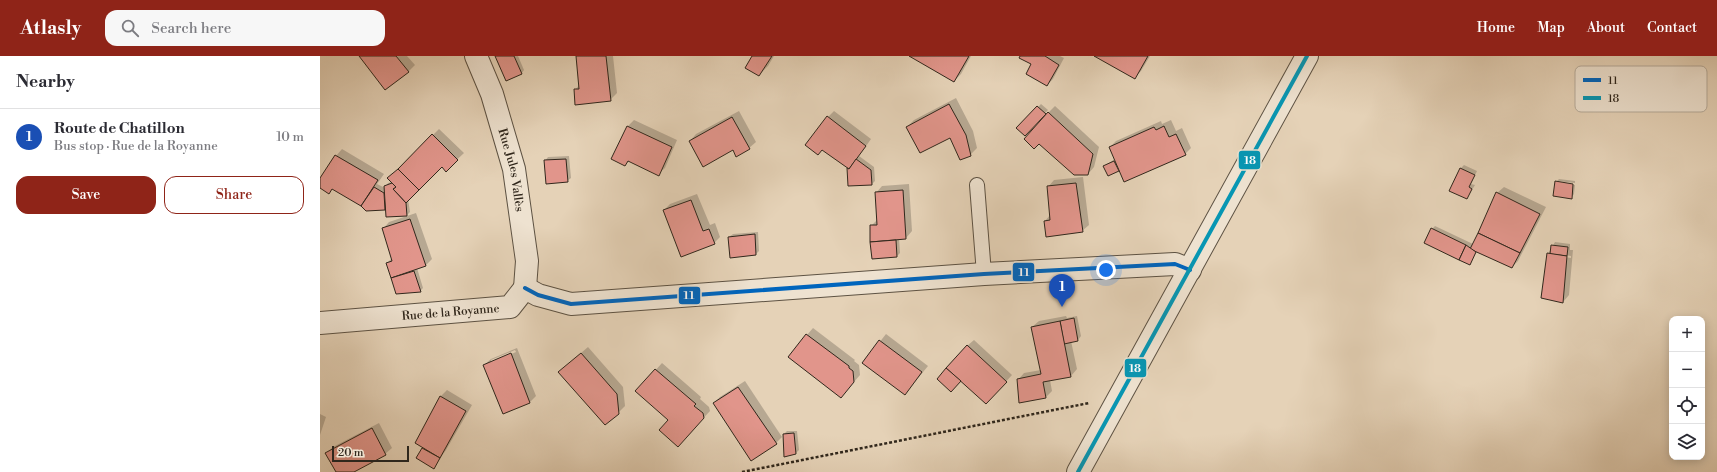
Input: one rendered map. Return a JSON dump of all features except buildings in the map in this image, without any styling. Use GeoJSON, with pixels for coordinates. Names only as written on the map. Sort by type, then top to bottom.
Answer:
{"type":"FeatureCollection","features":[{"type":"Feature","properties":{"kind":"street","name":"Rue Jules Vallès"},"geometry":{"type":"LineString","coordinates":[[476,56],[492,94],[514,169],[527,262],[525,288]]}},
{"type":"Feature","properties":{"kind":"street"},"geometry":{"type":"LineString","coordinates":[[1078,472],[1307,56]]}},
{"type":"Feature","properties":{"kind":"street"},"geometry":{"type":"LineString","coordinates":[[525,288],[538,295],[571,304],[984,274],[1175,264],[1190,270]]}},
{"type":"Feature","properties":{"kind":"street","name":"Rue de la Royanne"},"geometry":{"type":"LineString","coordinates":[[320,323],[510,307],[525,288]]}},
{"type":"Feature","properties":{"kind":"lane"},"geometry":{"type":"LineString","coordinates":[[977,185],[984,274]]}},
{"type":"Feature","properties":{"kind":"path"},"geometry":{"type":"LineString","coordinates":[[742,472],[1120,397]]}},
{"type":"Feature","properties":{"kind":"transit line","name":"18"},"geometry":{"type":"LineString","coordinates":[[1078,472],[1307,56]]}},
{"type":"Feature","properties":{"kind":"transit line","name":"11"},"geometry":{"type":"LineString","coordinates":[[525,288],[538,295],[571,304],[984,274],[1175,264],[1190,270]]}},
{"type":"Feature","properties":{"kind":"place","name":"Route de Chatillon"},"geometry":{"type":"Point","coordinates":[1062,307]}}]}
